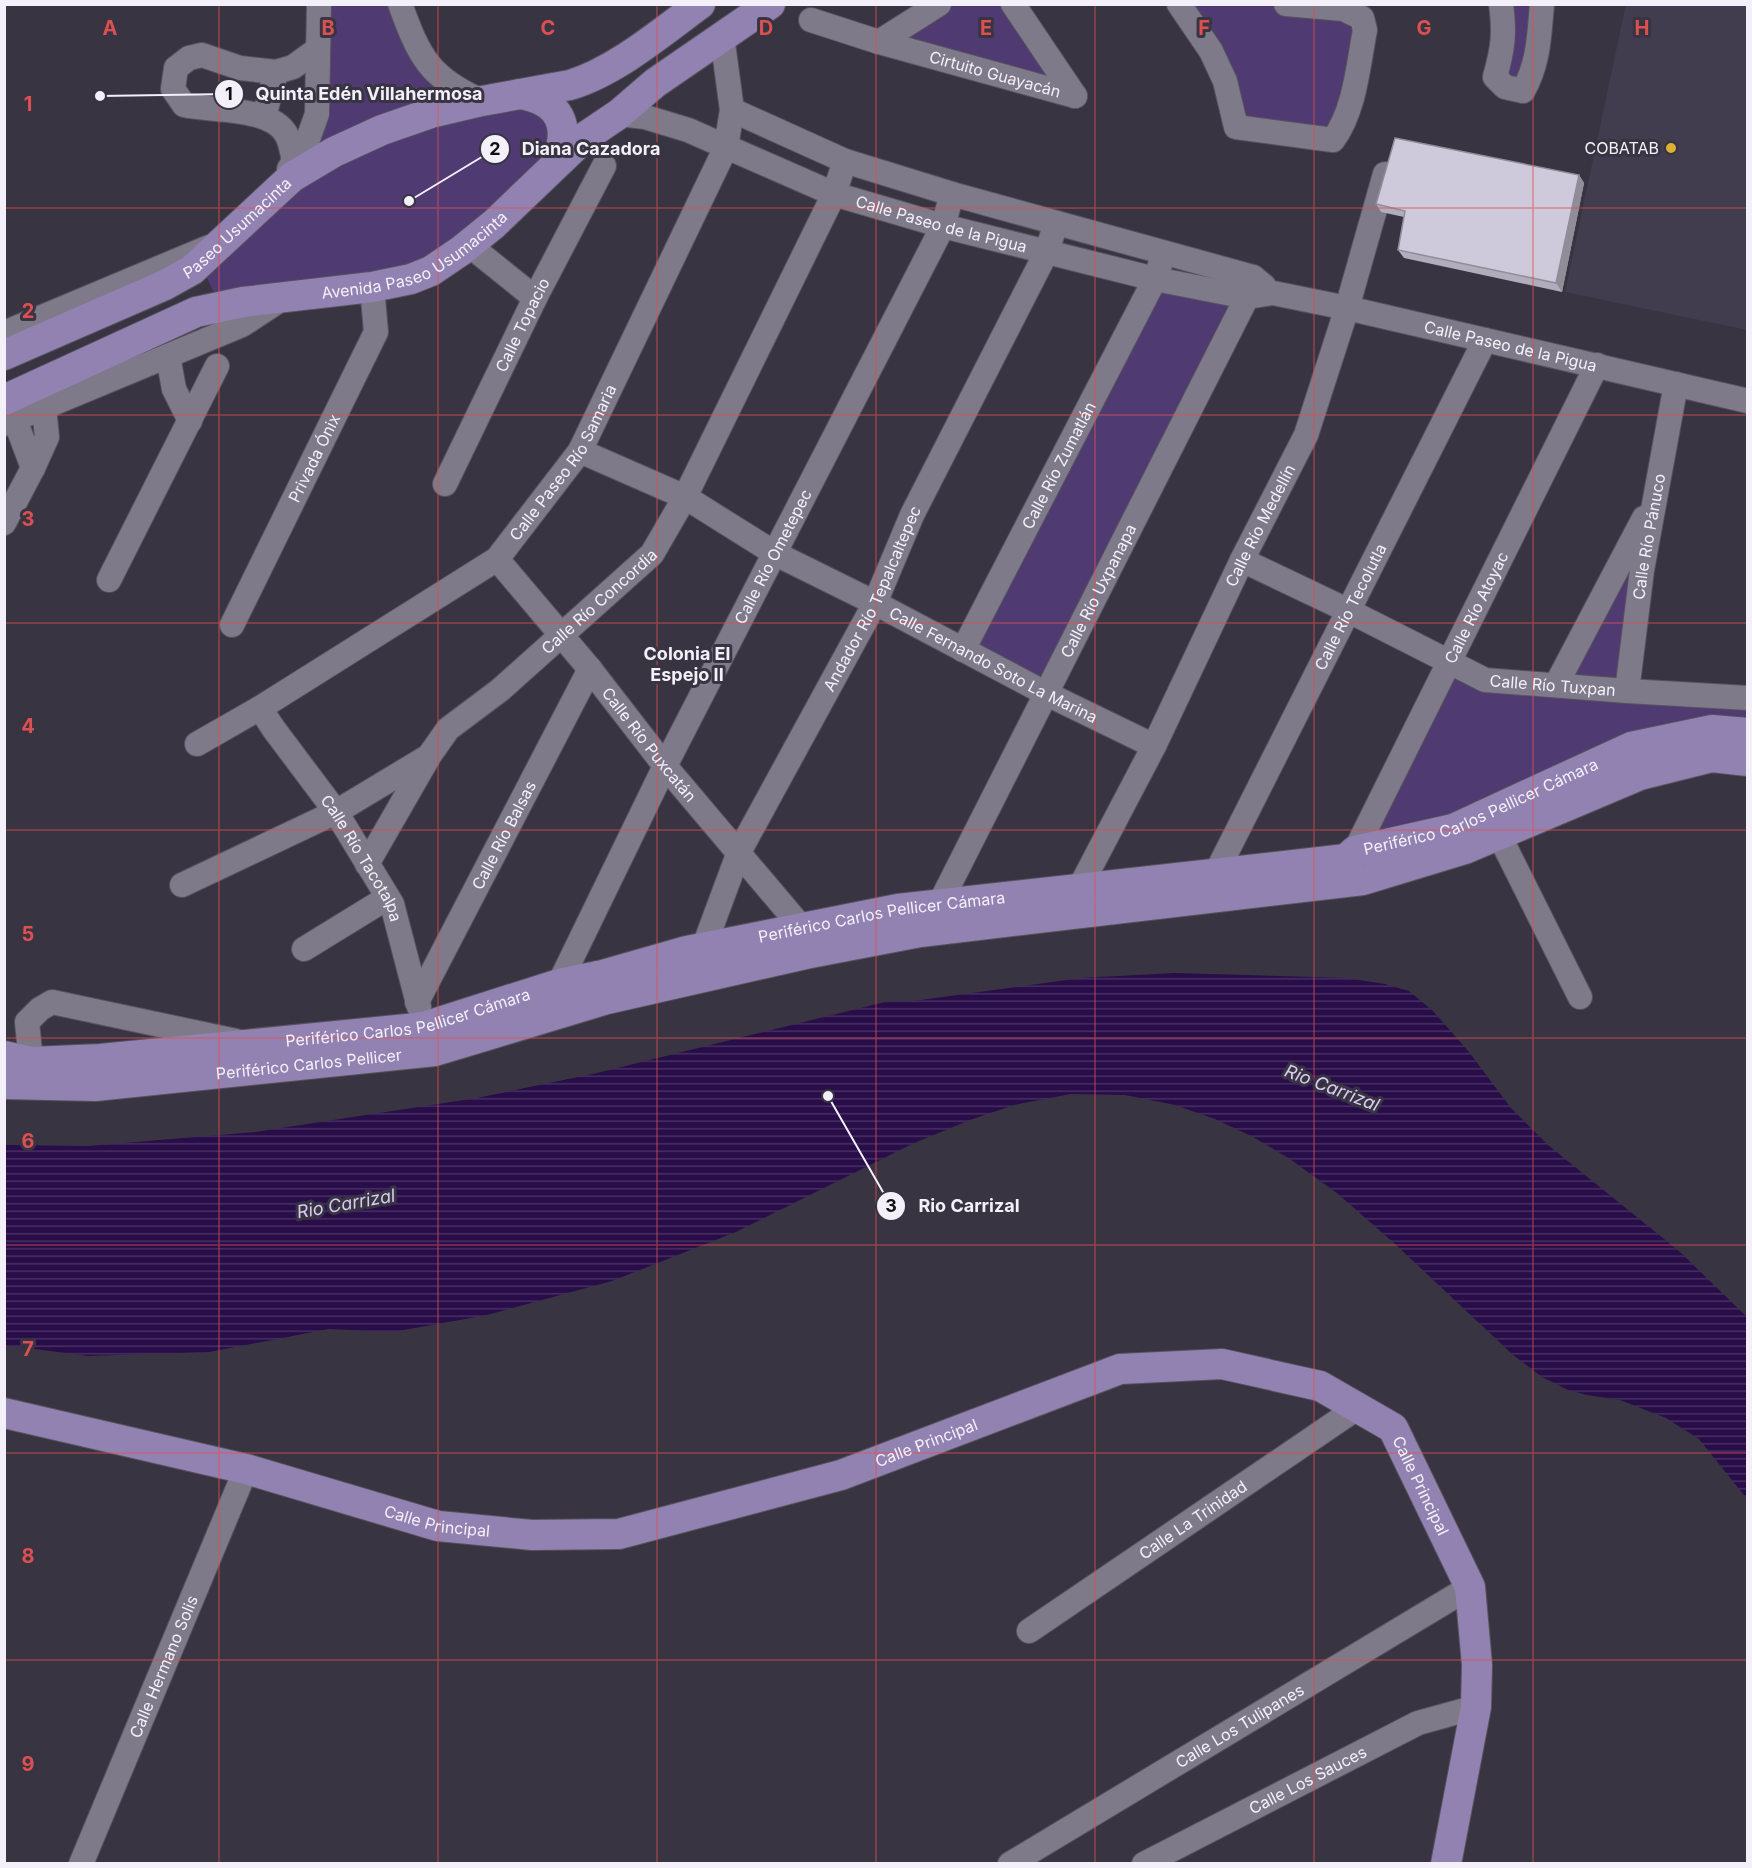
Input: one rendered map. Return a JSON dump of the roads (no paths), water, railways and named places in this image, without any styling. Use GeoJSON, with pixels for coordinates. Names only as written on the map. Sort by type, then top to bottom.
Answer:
{"type":"FeatureCollection","features":[{"type":"Feature","properties":{"kind":"main road"},"geometry":{"type":"LineString","coordinates":[[475,102],[570,85],[591,77],[644,45],[700,4]]}},
{"type":"Feature","properties":{"kind":"main road","name":"Avenida Paseo Usumacinta"},"geometry":{"type":"LineString","coordinates":[[8,415],[181,318],[226,304],[372,287],[420,276],[446,262],[509,210],[585,137],[619,114],[655,84],[770,4]]}},
{"type":"Feature","properties":{"kind":"main road"},"geometry":{"type":"LineString","coordinates":[[520,94],[542,100],[560,117],[563,140],[555,164]]}},
{"type":"Feature","properties":{"kind":"main road","name":"Paseo Usumacinta"},"geometry":{"type":"LineString","coordinates":[[4,356],[165,285],[192,270],[292,177],[334,152],[382,130],[431,113],[475,102]]}},
{"type":"Feature","properties":{"kind":"main road"},"geometry":{"type":"LineString","coordinates":[[215,249],[204,271],[218,298],[226,304]]}},
{"type":"Feature","properties":{"kind":"main road","name":"Periférico Carlos Pellicer Cámara"},"geometry":{"type":"LineString","coordinates":[[18,1071],[100,1059],[253,1044],[422,1014],[603,975],[687,951],[897,909],[1346,859],[1355,852],[1453,829],[1631,747],[1712,730],[1747,753]]}},
{"type":"Feature","properties":{"kind":"main road","name":"Periférico Carlos Pellicer Cámara"},"geometry":{"type":"LineString","coordinates":[[607,999],[810,953],[920,932],[1363,880],[1465,849],[1640,775],[1712,757],[1747,753]]}},
{"type":"Feature","properties":{"kind":"main road","name":"Periférico Carlos Pellicer"},"geometry":{"type":"LineString","coordinates":[[18,1071],[95,1086],[435,1051],[607,999]]}},
{"type":"Feature","properties":{"kind":"main road","name":"Calle Principal"},"geometry":{"type":"LineString","coordinates":[[4,1413],[246,1469],[438,1526],[532,1535],[619,1534],[841,1475],[1120,1369],[1222,1364],[1320,1386],[1393,1428],[1470,1587],[1477,1665],[1476,1707],[1446,1863]]}},
{"type":"Feature","properties":{"kind":"street"},"geometry":{"type":"LineString","coordinates":[[261,205],[303,148],[315,124],[319,94],[319,4]]}},
{"type":"Feature","properties":{"kind":"street"},"geometry":{"type":"LineString","coordinates":[[400,4],[416,46],[429,65],[447,82],[475,102]]}},
{"type":"Feature","properties":{"kind":"street"},"geometry":{"type":"LineString","coordinates":[[879,42],[939,4]]}},
{"type":"Feature","properties":{"kind":"street","name":"Cirtuito Guayacán"},"geometry":{"type":"LineString","coordinates":[[811,20],[879,42],[1075,96],[1013,4]]}},
{"type":"Feature","properties":{"kind":"street"},"geometry":{"type":"LineString","coordinates":[[1179,4],[1211,51],[1225,81],[1236,128],[1333,140],[1343,127],[1349,106],[1365,30],[1362,18],[1343,9],[1286,4]]}},
{"type":"Feature","properties":{"kind":"street"},"geometry":{"type":"LineString","coordinates":[[1501,4],[1505,30],[1502,53],[1495,77],[1505,87],[1523,91],[1532,75],[1538,52],[1542,4]]}},
{"type":"Feature","properties":{"kind":"street","name":"Calle Paseo Río Samaria"},"geometry":{"type":"LineString","coordinates":[[197,744],[260,708],[497,559],[580,451],[726,147],[732,110],[722,36]]}},
{"type":"Feature","properties":{"kind":"street"},"geometry":{"type":"LineString","coordinates":[[294,161],[287,135],[277,123],[264,117],[235,111],[184,105],[173,89],[176,68],[189,58],[202,55],[240,68],[276,72],[293,67],[318,49]]}},
{"type":"Feature","properties":{"kind":"street"},"geometry":{"type":"LineString","coordinates":[[264,117],[276,72]]}},
{"type":"Feature","properties":{"kind":"street","name":"Calle Paseo de la Pigua"},"geometry":{"type":"LineString","coordinates":[[732,110],[845,161],[952,194],[1165,251],[1250,287],[1748,401]]}},
{"type":"Feature","properties":{"kind":"street","name":"Calle Paseo de la Pigua"},"geometry":{"type":"LineString","coordinates":[[619,114],[645,117],[688,130],[834,194],[943,226],[1155,279],[1250,287]]}},
{"type":"Feature","properties":{"kind":"street","name":"Calle Río Medellín"},"geometry":{"type":"LineString","coordinates":[[1080,887],[1154,746],[1242,560],[1305,435],[1347,308],[1390,156]]}},
{"type":"Feature","properties":{"kind":"street","name":"Calle Río Concordia"},"geometry":{"type":"LineString","coordinates":[[182,885],[336,812],[429,756],[448,729],[500,690],[652,554],[685,497],[834,194],[845,161]]}},
{"type":"Feature","properties":{"kind":"street","name":"Calle Topacio"},"geometry":{"type":"LineString","coordinates":[[445,484],[535,297],[604,166]]}},
{"type":"Feature","properties":{"kind":"street","name":"Calle Río Ometepec"},"geometry":{"type":"LineString","coordinates":[[559,984],[665,766],[943,226],[952,194]]}},
{"type":"Feature","properties":{"kind":"street","name":"Andador Río Tepalcaltepec"},"geometry":{"type":"LineString","coordinates":[[703,949],[739,852],[875,603],[912,515],[1047,251],[1056,223]]}},
{"type":"Feature","properties":{"kind":"street"},"geometry":{"type":"LineString","coordinates":[[469,245],[535,297]]}},
{"type":"Feature","properties":{"kind":"street"},"geometry":{"type":"LineString","coordinates":[[4,333],[215,249]]}},
{"type":"Feature","properties":{"kind":"street","name":"Calle Río Zumatlán"},"geometry":{"type":"LineString","coordinates":[[963,650],[1155,279],[1165,251]]}},
{"type":"Feature","properties":{"kind":"street","name":"Privada Ónix"},"geometry":{"type":"LineString","coordinates":[[232,626],[376,332],[372,287]]}},
{"type":"Feature","properties":{"kind":"street","name":"Calle Río Uxpanapa"},"geometry":{"type":"LineString","coordinates":[[940,903],[1250,287]]}},
{"type":"Feature","properties":{"kind":"street"},"geometry":{"type":"LineString","coordinates":[[33,468],[8,415],[44,407],[242,325],[285,297]]}},
{"type":"Feature","properties":{"kind":"street","name":"Calle Río Tecolutla"},"geometry":{"type":"LineString","coordinates":[[1216,873],[1485,340]]}},
{"type":"Feature","properties":{"kind":"street"},"geometry":{"type":"LineString","coordinates":[[168,356],[174,389],[190,420]]}},
{"type":"Feature","properties":{"kind":"street","name":"Calle Río Atoyac"},"geometry":{"type":"LineString","coordinates":[[1355,852],[1597,365]]}},
{"type":"Feature","properties":{"kind":"street"},"geometry":{"type":"LineString","coordinates":[[108,580],[218,366]]}},
{"type":"Feature","properties":{"kind":"street","name":"Calle Río Pánuco"},"geometry":{"type":"LineString","coordinates":[[1627,691],[1642,570],[1658,493],[1676,384]]}},
{"type":"Feature","properties":{"kind":"street"},"geometry":{"type":"LineString","coordinates":[[4,523],[47,437],[44,407]]}},
{"type":"Feature","properties":{"kind":"street","name":"Calle Fernando Soto La Marina"},"geometry":{"type":"LineString","coordinates":[[580,451],[685,497],[776,554],[875,603],[1047,694],[1154,746]]}},
{"type":"Feature","properties":{"kind":"street"},"geometry":{"type":"LineString","coordinates":[[1556,685],[1658,493]]}},
{"type":"Feature","properties":{"kind":"street","name":"Calle Río Puxcatán"},"geometry":{"type":"LineString","coordinates":[[497,559],[590,669],[665,766],[802,927]]}},
{"type":"Feature","properties":{"kind":"street","name":"Calle Río Tuxpan"},"geometry":{"type":"LineString","coordinates":[[1242,560],[1349,610],[1485,680],[1748,698]]}},
{"type":"Feature","properties":{"kind":"street","name":"Calle Río Balsas"},"geometry":{"type":"LineString","coordinates":[[422,1014],[590,669]]}},
{"type":"Feature","properties":{"kind":"street","name":"Calle Río Tacotalpa"},"geometry":{"type":"LineString","coordinates":[[260,708],[336,812],[392,904],[422,1014]]}},
{"type":"Feature","properties":{"kind":"street"},"geometry":{"type":"LineString","coordinates":[[367,864],[429,756]]}},
{"type":"Feature","properties":{"kind":"street"},"geometry":{"type":"LineString","coordinates":[[1499,835],[1580,997]]}},
{"type":"Feature","properties":{"kind":"street"},"geometry":{"type":"LineString","coordinates":[[304,949],[387,898]]}},
{"type":"Feature","properties":{"kind":"street"},"geometry":{"type":"LineString","coordinates":[[18,1071],[27,1022],[40,1009],[52,1002],[253,1044]]}},
{"type":"Feature","properties":{"kind":"street","name":"Calle La Trinidad"},"geometry":{"type":"LineString","coordinates":[[1029,1631],[1357,1408]]}},
{"type":"Feature","properties":{"kind":"street","name":"Calle Hermano Solis"},"geometry":{"type":"LineString","coordinates":[[81,1863],[246,1469]]}},
{"type":"Feature","properties":{"kind":"street","name":"Calle Los Tulipanes"},"geometry":{"type":"LineString","coordinates":[[1010,1863],[1470,1587]]}},
{"type":"Feature","properties":{"kind":"street","name":"Calle Los Sauces"},"geometry":{"type":"LineString","coordinates":[[1144,1863],[1418,1723],[1476,1707]]}},
{"type":"Feature","properties":{"kind":"water"},"geometry":{"type":"Polygon","coordinates":[[[1174,973],[1347,978],[1385,984],[1409,991],[1433,1011],[1469,1052],[1511,1108],[1548,1145],[1680,1252],[1747,1317],[1747,1499],[1699,1439],[1666,1418],[1620,1400],[1568,1390],[1542,1377],[1513,1355],[1338,1194],[1290,1159],[1253,1137],[1215,1119],[1175,1105],[1125,1095],[1071,1094],[1014,1105],[970,1120],[912,1144],[736,1232],[612,1281],[487,1315],[393,1332],[329,1329],[209,1352],[88,1356],[5,1345],[5,1145],[88,1146],[255,1132],[477,1098],[597,1073],[889,1001],[913,1001],[1081,978],[1174,973]]]}},
{"type":"Feature","properties":{"kind":"place","name":"Quinta Edén Villahermosa"},"geometry":{"type":"Point","coordinates":[100,96]}},
{"type":"Feature","properties":{"kind":"place","name":"COBATAB"},"geometry":{"type":"Point","coordinates":[1671,148]}},
{"type":"Feature","properties":{"kind":"place","name":"Diana Cazadora"},"geometry":{"type":"Point","coordinates":[409,201]}},
{"type":"Feature","properties":{"kind":"place","name":"Rio Carrizal"},"geometry":{"type":"Point","coordinates":[828,1096]}},
{"type":"Feature","properties":{"kind":"district","name":"Colonia El Espejo II"},"geometry":{"type":"Point","coordinates":[687,664]}}]}
